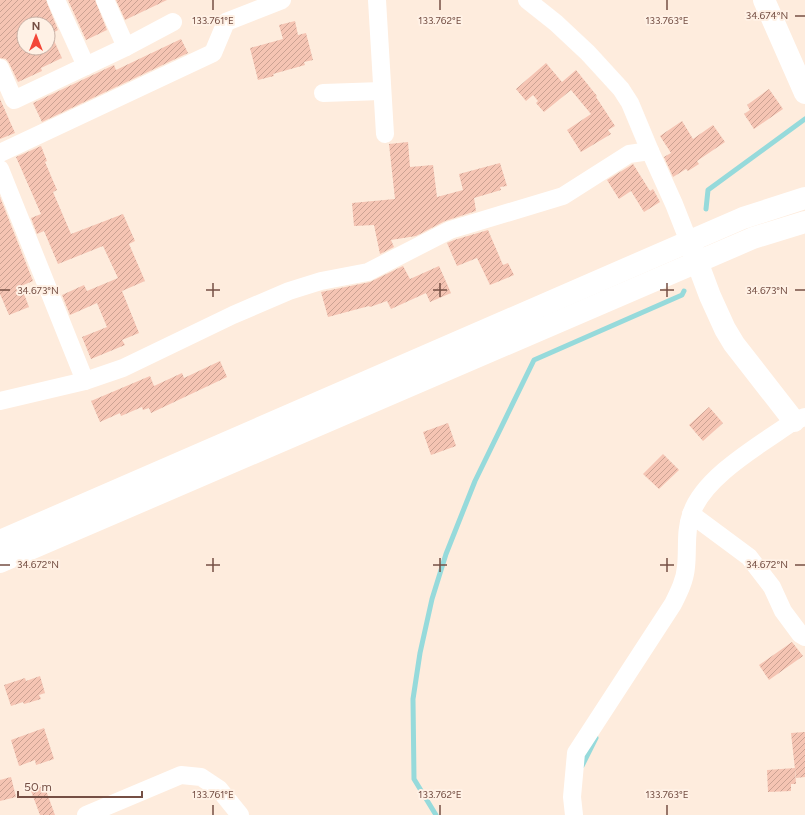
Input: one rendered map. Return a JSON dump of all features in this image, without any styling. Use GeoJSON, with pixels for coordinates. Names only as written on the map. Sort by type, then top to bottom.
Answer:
{"type":"FeatureCollection","features":[{"type":"Feature","properties":{"kind":"street"},"geometry":{"type":"LineString","coordinates":[[56,0],[86,66]]}},
{"type":"Feature","properties":{"kind":"street"},"geometry":{"type":"LineString","coordinates":[[105,0],[126,47]]}},
{"type":"Feature","properties":{"kind":"street"},"geometry":{"type":"LineString","coordinates":[[0,153],[214,53],[226,22],[282,0]]}},
{"type":"Feature","properties":{"kind":"street"},"geometry":{"type":"LineString","coordinates":[[377,0],[385,134]]}},
{"type":"Feature","properties":{"kind":"street"},"geometry":{"type":"LineString","coordinates":[[527,0],[556,23],[588,53],[621,89],[630,103],[674,204],[698,262],[717,314],[734,344],[800,419],[733,464],[700,496],[691,514],[688,526],[686,567],[680,589],[673,604],[576,753],[572,797],[574,815]]}},
{"type":"Feature","properties":{"kind":"street"},"geometry":{"type":"LineString","coordinates":[[764,0],[805,93]]}},
{"type":"Feature","properties":{"kind":"street"},"geometry":{"type":"LineString","coordinates":[[0,68],[14,100],[126,47],[173,22]]}},
{"type":"Feature","properties":{"kind":"street"},"geometry":{"type":"LineString","coordinates":[[323,93],[382,91]]}},
{"type":"Feature","properties":{"kind":"street"},"geometry":{"type":"LineString","coordinates":[[0,401],[85,381],[122,368],[233,315],[289,291],[321,282],[368,272],[450,230],[563,196],[629,154],[650,151]]}},
{"type":"Feature","properties":{"kind":"street"},"geometry":{"type":"LineString","coordinates":[[0,169],[85,381]]}},
{"type":"Feature","properties":{"kind":"street"},"geometry":{"type":"LineString","coordinates":[[0,541],[743,218],[805,198]]}},
{"type":"Feature","properties":{"kind":"street"},"geometry":{"type":"LineString","coordinates":[[0,562],[753,238],[805,222]]}},
{"type":"Feature","properties":{"kind":"street"},"geometry":{"type":"LineString","coordinates":[[691,514],[749,557],[772,587],[783,611],[800,634],[805,637]]}},
{"type":"Feature","properties":{"kind":"street"},"geometry":{"type":"LineString","coordinates":[[86,815],[181,775],[201,777],[219,789],[240,815]]}},
{"type":"Feature","properties":{"kind":"building"},"geometry":{"type":"Polygon","coordinates":[[[0,0],[46,0],[52,16],[16,16],[16,56],[56,56],[56,45],[62,58],[41,68],[42,71],[18,82],[6,59],[0,58],[0,0]]]}},
{"type":"Feature","properties":{"kind":"building"},"geometry":{"type":"Polygon","coordinates":[[[68,0],[95,0],[107,30],[86,40],[68,0]]]}},
{"type":"Feature","properties":{"kind":"building"},"geometry":{"type":"Polygon","coordinates":[[[116,0],[167,0],[125,20],[116,0]]]}},
{"type":"Feature","properties":{"kind":"building"},"geometry":{"type":"Polygon","coordinates":[[[295,21],[298,35],[306,33],[313,60],[304,62],[305,65],[258,80],[250,48],[283,39],[279,25],[295,21]]]}},
{"type":"Feature","properties":{"kind":"building"},"geometry":{"type":"Polygon","coordinates":[[[181,39],[188,53],[42,122],[33,103],[114,65],[116,70],[181,39]]]}},
{"type":"Feature","properties":{"kind":"building"},"geometry":{"type":"Polygon","coordinates":[[[546,63],[562,82],[576,70],[597,96],[596,97],[615,126],[608,130],[611,134],[581,152],[567,130],[591,114],[571,90],[544,112],[536,103],[538,101],[533,95],[526,101],[516,89],[546,63]]]}},
{"type":"Feature","properties":{"kind":"building"},"geometry":{"type":"Polygon","coordinates":[[[769,89],[783,109],[754,129],[744,114],[750,110],[747,105],[769,89]]]}},
{"type":"Feature","properties":{"kind":"building"},"geometry":{"type":"Polygon","coordinates":[[[0,99],[15,133],[0,139],[0,99]]]}},
{"type":"Feature","properties":{"kind":"building"},"geometry":{"type":"Polygon","coordinates":[[[682,121],[693,139],[713,125],[725,142],[697,161],[699,164],[688,171],[686,169],[673,177],[664,157],[671,153],[660,136],[682,121]]]}},
{"type":"Feature","properties":{"kind":"building"},"geometry":{"type":"Polygon","coordinates":[[[408,142],[410,167],[433,165],[437,197],[463,190],[459,174],[500,163],[507,186],[500,187],[501,190],[474,198],[476,211],[445,221],[416,236],[391,240],[394,247],[380,254],[374,225],[354,226],[352,203],[395,199],[389,144],[408,142]]]}},
{"type":"Feature","properties":{"kind":"building"},"geometry":{"type":"Polygon","coordinates":[[[41,146],[47,161],[45,162],[57,190],[53,192],[71,234],[123,214],[135,241],[129,244],[145,281],[122,291],[139,333],[122,340],[125,345],[91,359],[82,337],[107,327],[97,303],[70,315],[62,295],[84,285],[87,291],[118,278],[103,246],[58,264],[44,231],[37,234],[31,218],[41,214],[16,157],[41,146]]]}},
{"type":"Feature","properties":{"kind":"building"},"geometry":{"type":"Polygon","coordinates":[[[633,164],[650,191],[653,189],[660,202],[644,212],[631,191],[619,199],[607,180],[633,164]]]}},
{"type":"Feature","properties":{"kind":"building"},"geometry":{"type":"Polygon","coordinates":[[[0,197],[33,281],[21,286],[29,307],[9,315],[0,294],[0,197]]]}},
{"type":"Feature","properties":{"kind":"building"},"geometry":{"type":"Polygon","coordinates":[[[488,230],[503,265],[508,263],[514,275],[490,285],[477,258],[457,266],[447,243],[488,230]]]}},
{"type":"Feature","properties":{"kind":"building"},"geometry":{"type":"Polygon","coordinates":[[[403,266],[410,279],[439,266],[451,293],[430,302],[426,293],[391,309],[387,301],[370,307],[369,306],[328,317],[321,292],[370,282],[403,266]]]}},
{"type":"Feature","properties":{"kind":"building"},"geometry":{"type":"Polygon","coordinates":[[[220,361],[227,377],[151,413],[149,408],[143,410],[142,407],[121,416],[120,413],[100,422],[91,401],[150,376],[154,386],[182,373],[184,378],[220,361]]]}},
{"type":"Feature","properties":{"kind":"building"},"geometry":{"type":"Polygon","coordinates":[[[709,407],[723,423],[703,441],[689,425],[709,407]]]}},
{"type":"Feature","properties":{"kind":"building"},"geometry":{"type":"Polygon","coordinates":[[[448,423],[456,446],[431,455],[423,432],[448,423]]]}},
{"type":"Feature","properties":{"kind":"building"},"geometry":{"type":"Polygon","coordinates":[[[663,454],[679,470],[659,489],[643,474],[663,454]]]}},
{"type":"Feature","properties":{"kind":"building"},"geometry":{"type":"Polygon","coordinates":[[[792,642],[803,656],[769,680],[759,665],[792,642]]]}},
{"type":"Feature","properties":{"kind":"building"},"geometry":{"type":"Polygon","coordinates":[[[40,676],[45,693],[39,695],[41,699],[11,706],[4,685],[25,678],[26,681],[40,676]]]}},
{"type":"Feature","properties":{"kind":"building"},"geometry":{"type":"Polygon","coordinates":[[[44,728],[54,759],[36,765],[35,760],[19,766],[11,740],[44,728]]]}},
{"type":"Feature","properties":{"kind":"building"},"geometry":{"type":"Polygon","coordinates":[[[805,732],[805,777],[796,778],[791,733],[805,732]]]}},
{"type":"Feature","properties":{"kind":"building"},"geometry":{"type":"Polygon","coordinates":[[[795,768],[796,784],[791,784],[791,791],[768,792],[767,770],[795,768]]]}},
{"type":"Feature","properties":{"kind":"building"},"geometry":{"type":"Polygon","coordinates":[[[11,777],[16,797],[0,801],[0,780],[11,777]]]}},
{"type":"Feature","properties":{"kind":"building"},"geometry":{"type":"Polygon","coordinates":[[[44,785],[55,815],[40,815],[31,791],[44,785]]]}},
{"type":"Feature","properties":{"kind":"waterway"},"geometry":{"type":"LineString","coordinates":[[706,209],[708,190],[805,119]]}},
{"type":"Feature","properties":{"kind":"waterway"},"geometry":{"type":"LineString","coordinates":[[436,815],[414,779],[413,699],[420,653],[432,599],[446,554],[475,481],[534,360],[682,295],[684,291]]}},
{"type":"Feature","properties":{"kind":"waterway"},"geometry":{"type":"LineString","coordinates":[[582,766],[596,738]]}}]}
